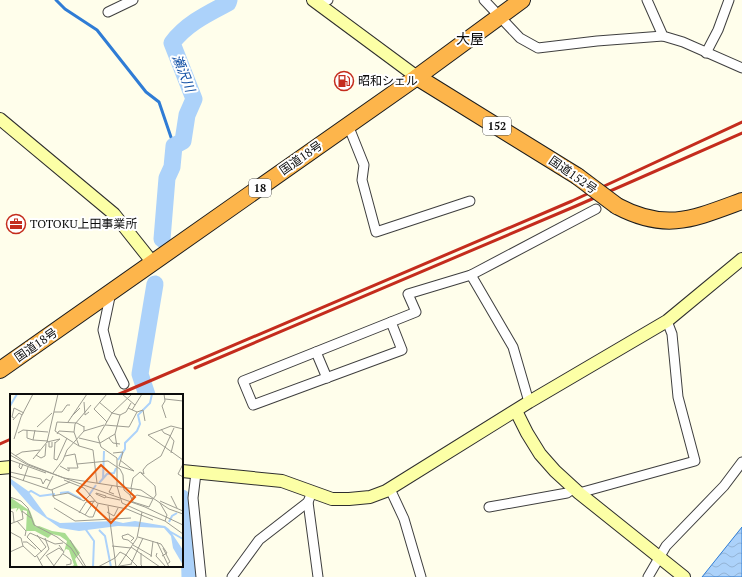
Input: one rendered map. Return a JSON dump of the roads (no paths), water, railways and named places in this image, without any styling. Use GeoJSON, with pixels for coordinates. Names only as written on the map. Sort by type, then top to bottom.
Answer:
{"type":"FeatureCollection","features":[{"type":"Feature","properties":{"kind":"highway","name":"国道18号"},"geometry":{"type":"LineString","coordinates":[[0,370],[417,77],[522,0]]}},
{"type":"Feature","properties":{"kind":"highway","name":"国道152号"},"geometry":{"type":"LineString","coordinates":[[417,77],[577,176],[617,206],[632,214],[663,222],[681,221],[742,201]]}},
{"type":"Feature","properties":{"kind":"street"},"geometry":{"type":"LineString","coordinates":[[108,12],[133,0]]}},
{"type":"Feature","properties":{"kind":"street"},"geometry":{"type":"LineString","coordinates":[[484,0],[520,38],[538,48],[597,41],[663,36],[683,42],[742,68]]}},
{"type":"Feature","properties":{"kind":"street"},"geometry":{"type":"LineString","coordinates":[[647,0],[663,36]]}},
{"type":"Feature","properties":{"kind":"street"},"geometry":{"type":"LineString","coordinates":[[706,52],[718,30],[729,0]]}},
{"type":"Feature","properties":{"kind":"street"},"geometry":{"type":"LineString","coordinates":[[319,1],[417,77]]}},
{"type":"Feature","properties":{"kind":"street"},"geometry":{"type":"LineString","coordinates":[[0,119],[114,214],[152,263]]}},
{"type":"Feature","properties":{"kind":"street"},"geometry":{"type":"LineString","coordinates":[[348,125],[364,165],[362,180],[376,232],[470,201]]}},
{"type":"Feature","properties":{"kind":"street"},"geometry":{"type":"LineString","coordinates":[[391,322],[402,350],[253,406],[243,381],[416,312],[408,294],[472,275],[596,209]]}},
{"type":"Feature","properties":{"kind":"street"},"geometry":{"type":"LineString","coordinates":[[201,577],[189,472],[282,481],[310,497],[349,500],[370,497],[390,489],[529,402],[667,321],[742,259]]}},
{"type":"Feature","properties":{"kind":"street"},"geometry":{"type":"LineString","coordinates":[[472,275],[513,347],[529,402]]}},
{"type":"Feature","properties":{"kind":"street"},"geometry":{"type":"LineString","coordinates":[[111,292],[103,330],[110,357],[124,384]]}},
{"type":"Feature","properties":{"kind":"street"},"geometry":{"type":"LineString","coordinates":[[488,507],[577,491],[695,461],[678,397],[672,334],[667,321]]}},
{"type":"Feature","properties":{"kind":"street"},"geometry":{"type":"LineString","coordinates":[[316,352],[327,378]]}},
{"type":"Feature","properties":{"kind":"street"},"geometry":{"type":"LineString","coordinates":[[516,410],[527,433],[540,454],[554,471],[684,577]]}},
{"type":"Feature","properties":{"kind":"street"},"geometry":{"type":"LineString","coordinates":[[648,577],[666,546],[724,486],[742,462]]}},
{"type":"Feature","properties":{"kind":"street"},"geometry":{"type":"LineString","coordinates":[[0,468],[10,466]]}},
{"type":"Feature","properties":{"kind":"street"},"geometry":{"type":"LineString","coordinates":[[390,489],[404,519],[421,577]]}},
{"type":"Feature","properties":{"kind":"street"},"geometry":{"type":"LineString","coordinates":[[232,577],[259,540],[310,497]]}},
{"type":"Feature","properties":{"kind":"street"},"geometry":{"type":"LineString","coordinates":[[310,497],[318,577]]}},
{"type":"Feature","properties":{"kind":"water"},"geometry":{"type":"Polygon","coordinates":[[[742,527],[742,577],[702,577],[742,527]]]}},
{"type":"Feature","properties":{"kind":"waterway"},"geometry":{"type":"LineString","coordinates":[[56,0],[65,9],[97,30],[146,92],[159,102],[174,146]]}},
{"type":"Feature","properties":{"kind":"waterway","name":"瀬沢川"},"geometry":{"type":"LineString","coordinates":[[162,239],[167,178],[172,167],[174,146],[183,141],[187,115],[194,99],[172,43],[190,25],[228,3],[229,0]]}},
{"type":"Feature","properties":{"kind":"waterway","name":"瀬沢川"},"geometry":{"type":"LineString","coordinates":[[147,394],[140,374],[155,284]]}},
{"type":"Feature","properties":{"kind":"waterway","name":"瀬沢川"},"geometry":{"type":"LineString","coordinates":[[183,509],[189,542],[190,577]]}},
{"type":"Feature","properties":{"kind":"railway"},"geometry":{"type":"LineString","coordinates":[[119,394],[572,201],[742,122]]}},
{"type":"Feature","properties":{"kind":"railway"},"geometry":{"type":"LineString","coordinates":[[195,368],[576,206],[742,133]]}},
{"type":"Feature","properties":{"kind":"railway"},"geometry":{"type":"LineString","coordinates":[[0,444],[10,439]]}},
{"type":"Feature","properties":{"kind":"place","name":"昭和シェル"},"geometry":{"type":"Point","coordinates":[344,81]}},
{"type":"Feature","properties":{"kind":"place","name":"TOTOKU上田事業所"},"geometry":{"type":"Point","coordinates":[16,224]}},
{"type":"Feature","properties":{"kind":"district","name":"大屋"},"geometry":{"type":"Point","coordinates":[470,39]}}]}
